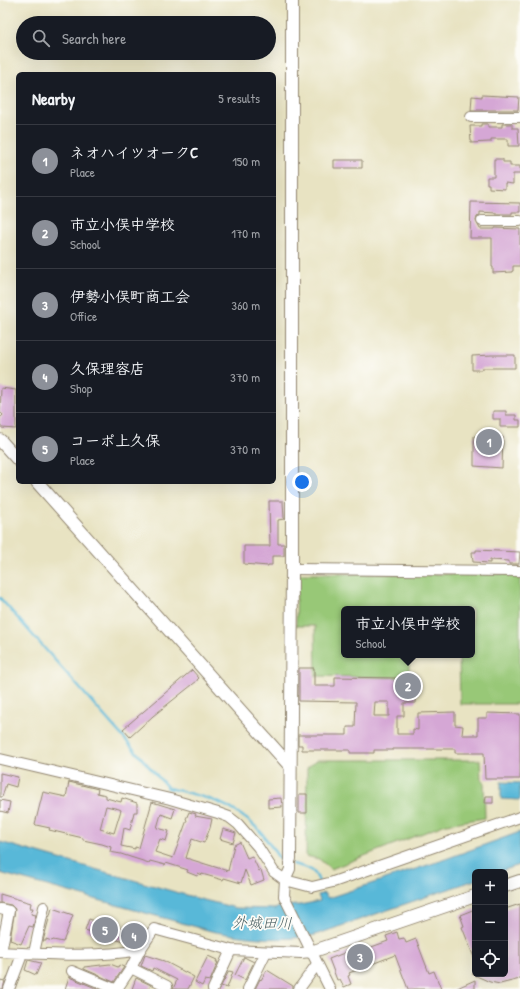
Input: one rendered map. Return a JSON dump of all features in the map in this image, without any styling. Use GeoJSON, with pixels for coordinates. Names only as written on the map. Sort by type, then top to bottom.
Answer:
{"type":"FeatureCollection","features":[{"type":"Feature","properties":{"kind":"street"},"geometry":{"type":"LineString","coordinates":[[292,0],[292,569],[290,863],[285,880],[284,896],[330,989]]}},
{"type":"Feature","properties":{"kind":"street"},"geometry":{"type":"LineString","coordinates":[[471,117],[520,117]]}},
{"type":"Feature","properties":{"kind":"street"},"geometry":{"type":"LineString","coordinates":[[482,220],[520,221]]}},
{"type":"Feature","properties":{"kind":"street"},"geometry":{"type":"LineString","coordinates":[[0,440],[16,458]]}},
{"type":"Feature","properties":{"kind":"street"},"geometry":{"type":"LineString","coordinates":[[39,484],[290,766]]}},
{"type":"Feature","properties":{"kind":"street"},"geometry":{"type":"LineString","coordinates":[[292,569],[520,572]]}},
{"type":"Feature","properties":{"kind":"street"},"geometry":{"type":"LineString","coordinates":[[0,759],[170,799],[229,817],[238,824],[258,846],[274,872],[285,880],[312,887],[520,817]]}},
{"type":"Feature","properties":{"kind":"street"},"geometry":{"type":"LineString","coordinates":[[508,885],[520,881]]}},
{"type":"Feature","properties":{"kind":"street"},"geometry":{"type":"LineString","coordinates":[[72,971],[116,989],[131,968],[140,950],[154,929],[231,950],[266,952],[310,949],[472,897]]}},
{"type":"Feature","properties":{"kind":"street"},"geometry":{"type":"LineString","coordinates":[[34,953],[44,907]]}},
{"type":"Feature","properties":{"kind":"street"},"geometry":{"type":"LineString","coordinates":[[0,909],[9,911],[1,952],[90,956],[140,950]]}},
{"type":"Feature","properties":{"kind":"street"},"geometry":{"type":"LineString","coordinates":[[213,989],[231,950]]}},
{"type":"Feature","properties":{"kind":"street"},"geometry":{"type":"LineString","coordinates":[[248,989],[266,952]]}},
{"type":"Feature","properties":{"kind":"street"},"geometry":{"type":"LineString","coordinates":[[9,989],[20,960],[21,953]]}},
{"type":"Feature","properties":{"kind":"street"},"geometry":{"type":"LineString","coordinates":[[299,989],[317,964]]}},
{"type":"Feature","properties":{"kind":"street"},"geometry":{"type":"LineString","coordinates":[[131,968],[167,986]]}},
{"type":"Feature","properties":{"kind":"green space"},"geometry":{"type":"Polygon","coordinates":[[[299,574],[520,574],[520,704],[460,704],[459,658],[475,658],[475,606],[341,606],[341,658],[409,658],[409,678],[316,676],[315,626],[296,626],[297,578],[299,574]]]}},
{"type":"Feature","properties":{"kind":"green space"},"geometry":{"type":"Polygon","coordinates":[[[317,760],[480,760],[481,779],[484,782],[485,818],[446,824],[331,869],[319,859],[306,856],[307,768],[317,760]]]}},
{"type":"Feature","properties":{"kind":"water"},"geometry":{"type":"Polygon","coordinates":[[[501,782],[520,783],[520,800],[501,799],[501,782]]]}},
{"type":"Feature","properties":{"kind":"water","name":"外城田川"},"geometry":{"type":"Polygon","coordinates":[[[520,832],[520,865],[507,869],[472,869],[472,881],[315,935],[276,939],[237,936],[211,931],[0,873],[0,842],[236,908],[275,909],[281,906],[300,905],[320,901],[318,895],[324,893],[328,898],[440,861],[520,832]]]}},
{"type":"Feature","properties":{"kind":"building"},"geometry":{"type":"Polygon","coordinates":[[[482,95],[519,97],[518,110],[471,110],[472,96],[482,97],[482,95]]]}},
{"type":"Feature","properties":{"kind":"building"},"geometry":{"type":"Polygon","coordinates":[[[481,124],[488,124],[488,127],[502,127],[502,124],[512,124],[512,128],[518,128],[519,146],[508,146],[508,139],[491,139],[491,142],[471,143],[470,126],[481,126],[481,124]]]}},
{"type":"Feature","properties":{"kind":"building"},"geometry":{"type":"Polygon","coordinates":[[[494,159],[503,159],[503,162],[510,162],[510,166],[520,166],[520,174],[513,174],[513,184],[505,183],[505,189],[489,188],[489,184],[487,184],[487,177],[494,177],[494,159]]]}},
{"type":"Feature","properties":{"kind":"building"},"geometry":{"type":"Polygon","coordinates":[[[334,160],[362,160],[362,168],[334,168],[334,160]]]}},
{"type":"Feature","properties":{"kind":"building"},"geometry":{"type":"Polygon","coordinates":[[[471,202],[520,203],[520,212],[512,212],[512,214],[495,214],[480,212],[480,215],[477,217],[476,221],[480,229],[520,229],[520,266],[513,266],[512,272],[493,273],[492,238],[470,238],[471,202]]]}},
{"type":"Feature","properties":{"kind":"building"},"geometry":{"type":"Polygon","coordinates":[[[515,355],[515,368],[482,368],[482,370],[472,370],[472,356],[515,355]]]}},
{"type":"Feature","properties":{"kind":"building"},"geometry":{"type":"Polygon","coordinates":[[[1,388],[16,390],[16,429],[2,428],[0,425],[0,418],[3,415],[0,412],[1,388]]]}},
{"type":"Feature","properties":{"kind":"building"},"geometry":{"type":"Polygon","coordinates":[[[493,411],[506,411],[506,415],[516,415],[516,420],[520,420],[520,427],[500,427],[500,419],[493,419],[493,411]]]}},
{"type":"Feature","properties":{"kind":"building"},"geometry":{"type":"Polygon","coordinates":[[[474,436],[503,437],[502,468],[474,466],[474,436]]]}},
{"type":"Feature","properties":{"kind":"building"},"geometry":{"type":"Polygon","coordinates":[[[269,501],[283,501],[284,519],[278,520],[278,544],[284,544],[284,556],[272,556],[272,565],[268,566],[244,564],[244,546],[270,546],[269,501]]]}},
{"type":"Feature","properties":{"kind":"building"},"geometry":{"type":"Polygon","coordinates":[[[476,550],[520,552],[519,564],[509,564],[509,561],[490,560],[490,563],[473,562],[472,552],[476,552],[476,550]]]}},
{"type":"Feature","properties":{"kind":"building"},"geometry":{"type":"Polygon","coordinates":[[[299,668],[314,668],[314,686],[335,686],[335,677],[398,678],[398,682],[416,682],[416,703],[404,703],[404,716],[397,716],[397,734],[413,734],[413,729],[418,730],[418,713],[455,712],[455,725],[463,726],[462,735],[478,735],[478,718],[487,718],[487,713],[520,714],[520,779],[485,779],[484,753],[455,753],[455,749],[393,749],[374,750],[374,753],[350,753],[350,750],[302,750],[302,745],[298,745],[298,735],[347,735],[347,727],[355,727],[356,702],[299,701],[299,668]],[[375,702],[374,716],[389,716],[389,702],[375,702]]]}},
{"type":"Feature","properties":{"kind":"building"},"geometry":{"type":"Polygon","coordinates":[[[192,670],[199,678],[197,681],[153,716],[130,737],[123,729],[192,670]]]}},
{"type":"Feature","properties":{"kind":"building"},"geometry":{"type":"Polygon","coordinates":[[[0,773],[18,777],[16,787],[6,784],[2,797],[0,797],[0,773]]]}},
{"type":"Feature","properties":{"kind":"building"},"geometry":{"type":"Polygon","coordinates":[[[69,782],[98,789],[97,793],[106,795],[106,798],[121,802],[122,798],[137,803],[137,812],[134,812],[130,830],[124,828],[121,846],[135,849],[135,847],[139,848],[152,802],[175,809],[172,818],[161,814],[157,828],[169,831],[166,841],[160,839],[155,852],[173,858],[189,812],[196,814],[195,816],[212,819],[204,843],[192,839],[186,858],[228,871],[234,845],[240,842],[247,858],[252,856],[259,871],[261,870],[264,880],[251,885],[245,870],[241,883],[198,873],[197,876],[187,872],[188,870],[166,863],[165,865],[150,861],[149,863],[110,852],[111,847],[83,840],[83,838],[49,830],[50,828],[35,824],[43,792],[66,797],[69,782]],[[106,806],[100,829],[114,833],[121,810],[106,806]]]}},
{"type":"Feature","properties":{"kind":"building"},"geometry":{"type":"Polygon","coordinates":[[[299,794],[307,794],[307,813],[299,813],[299,794]]]}},
{"type":"Feature","properties":{"kind":"building"},"geometry":{"type":"Polygon","coordinates":[[[486,796],[493,796],[493,803],[485,803],[486,796]]]}},
{"type":"Feature","properties":{"kind":"building"},"geometry":{"type":"Polygon","coordinates":[[[281,798],[282,807],[268,808],[268,799],[281,798]]]}},
{"type":"Feature","properties":{"kind":"building"},"geometry":{"type":"Polygon","coordinates":[[[0,800],[10,802],[8,813],[0,811],[0,800]]]}},
{"type":"Feature","properties":{"kind":"building"},"geometry":{"type":"Polygon","coordinates":[[[223,829],[236,833],[233,843],[220,839],[223,829]]]}},
{"type":"Feature","properties":{"kind":"building"},"geometry":{"type":"Polygon","coordinates":[[[0,894],[31,903],[30,908],[33,908],[31,914],[36,915],[33,927],[29,926],[21,944],[10,940],[15,909],[11,905],[0,903],[0,894]]]}},
{"type":"Feature","properties":{"kind":"building"},"geometry":{"type":"Polygon","coordinates":[[[520,904],[520,979],[500,984],[490,982],[479,977],[508,977],[508,908],[520,904]]]}},
{"type":"Feature","properties":{"kind":"building"},"geometry":{"type":"Polygon","coordinates":[[[52,908],[73,915],[63,942],[46,939],[46,941],[43,941],[52,908]]]}},
{"type":"Feature","properties":{"kind":"building"},"geometry":{"type":"Polygon","coordinates":[[[472,910],[472,952],[462,927],[464,926],[460,915],[472,910]]]}},
{"type":"Feature","properties":{"kind":"building"},"geometry":{"type":"Polygon","coordinates":[[[89,919],[129,932],[129,930],[142,934],[138,942],[123,937],[121,941],[85,930],[89,919]]]}},
{"type":"Feature","properties":{"kind":"building"},"geometry":{"type":"Polygon","coordinates":[[[397,932],[399,939],[404,938],[406,943],[416,939],[429,973],[434,971],[441,989],[408,989],[395,955],[349,973],[350,975],[348,976],[351,984],[344,987],[340,979],[337,980],[329,959],[364,945],[366,949],[388,941],[386,936],[397,932]]]}},
{"type":"Feature","properties":{"kind":"building"},"geometry":{"type":"Polygon","coordinates":[[[145,955],[164,961],[194,977],[188,989],[173,989],[177,980],[153,968],[152,971],[141,966],[145,955]]]}},
{"type":"Feature","properties":{"kind":"building"},"geometry":{"type":"Polygon","coordinates":[[[208,956],[217,960],[216,962],[218,962],[210,981],[205,980],[202,986],[195,982],[208,956]]]}},
{"type":"Feature","properties":{"kind":"building"},"geometry":{"type":"Polygon","coordinates":[[[244,957],[254,962],[245,980],[235,975],[244,957]]]}},
{"type":"Feature","properties":{"kind":"building"},"geometry":{"type":"Polygon","coordinates":[[[28,960],[41,963],[36,975],[25,970],[28,960]]]}},
{"type":"Feature","properties":{"kind":"building"},"geometry":{"type":"Polygon","coordinates":[[[110,964],[118,967],[119,965],[124,967],[114,982],[84,969],[84,967],[110,964]]]}},
{"type":"Feature","properties":{"kind":"building"},"geometry":{"type":"Polygon","coordinates":[[[267,970],[293,986],[293,989],[255,989],[267,970]]]}},
{"type":"Feature","properties":{"kind":"building"},"geometry":{"type":"Polygon","coordinates":[[[229,971],[233,972],[227,988],[221,986],[229,971]]]}},
{"type":"Feature","properties":{"kind":"building"},"geometry":{"type":"Polygon","coordinates":[[[69,977],[98,989],[65,989],[69,977]]]}},
{"type":"Feature","properties":{"kind":"building"},"geometry":{"type":"Polygon","coordinates":[[[136,978],[151,985],[149,989],[132,989],[136,978]]]}},
{"type":"Feature","properties":{"kind":"building"},"geometry":{"type":"Polygon","coordinates":[[[0,980],[5,981],[3,989],[0,989],[0,980]]]}},
{"type":"Feature","properties":{"kind":"building"},"geometry":{"type":"Polygon","coordinates":[[[475,980],[475,989],[455,989],[475,980]]]}},
{"type":"Feature","properties":{"kind":"waterway"},"geometry":{"type":"LineString","coordinates":[[0,598],[168,788],[205,797],[236,812],[257,828],[281,861],[286,862]]}},
{"type":"Feature","properties":{"kind":"waterway"},"geometry":{"type":"LineString","coordinates":[[293,864],[306,867],[315,873],[319,882]]}},
{"type":"Feature","properties":{"kind":"place","name":"ネオハイツオークC"},"geometry":{"type":"Point","coordinates":[489,442]}},
{"type":"Feature","properties":{"kind":"place","name":"市立小俣中学校"},"geometry":{"type":"Point","coordinates":[408,686]}},
{"type":"Feature","properties":{"kind":"place","name":"コーポ上久保"},"geometry":{"type":"Point","coordinates":[105,930]}},
{"type":"Feature","properties":{"kind":"place","name":"久保理容店"},"geometry":{"type":"Point","coordinates":[134,936]}},
{"type":"Feature","properties":{"kind":"place","name":"伊勢小俣町商工会"},"geometry":{"type":"Point","coordinates":[360,957]}}]}
